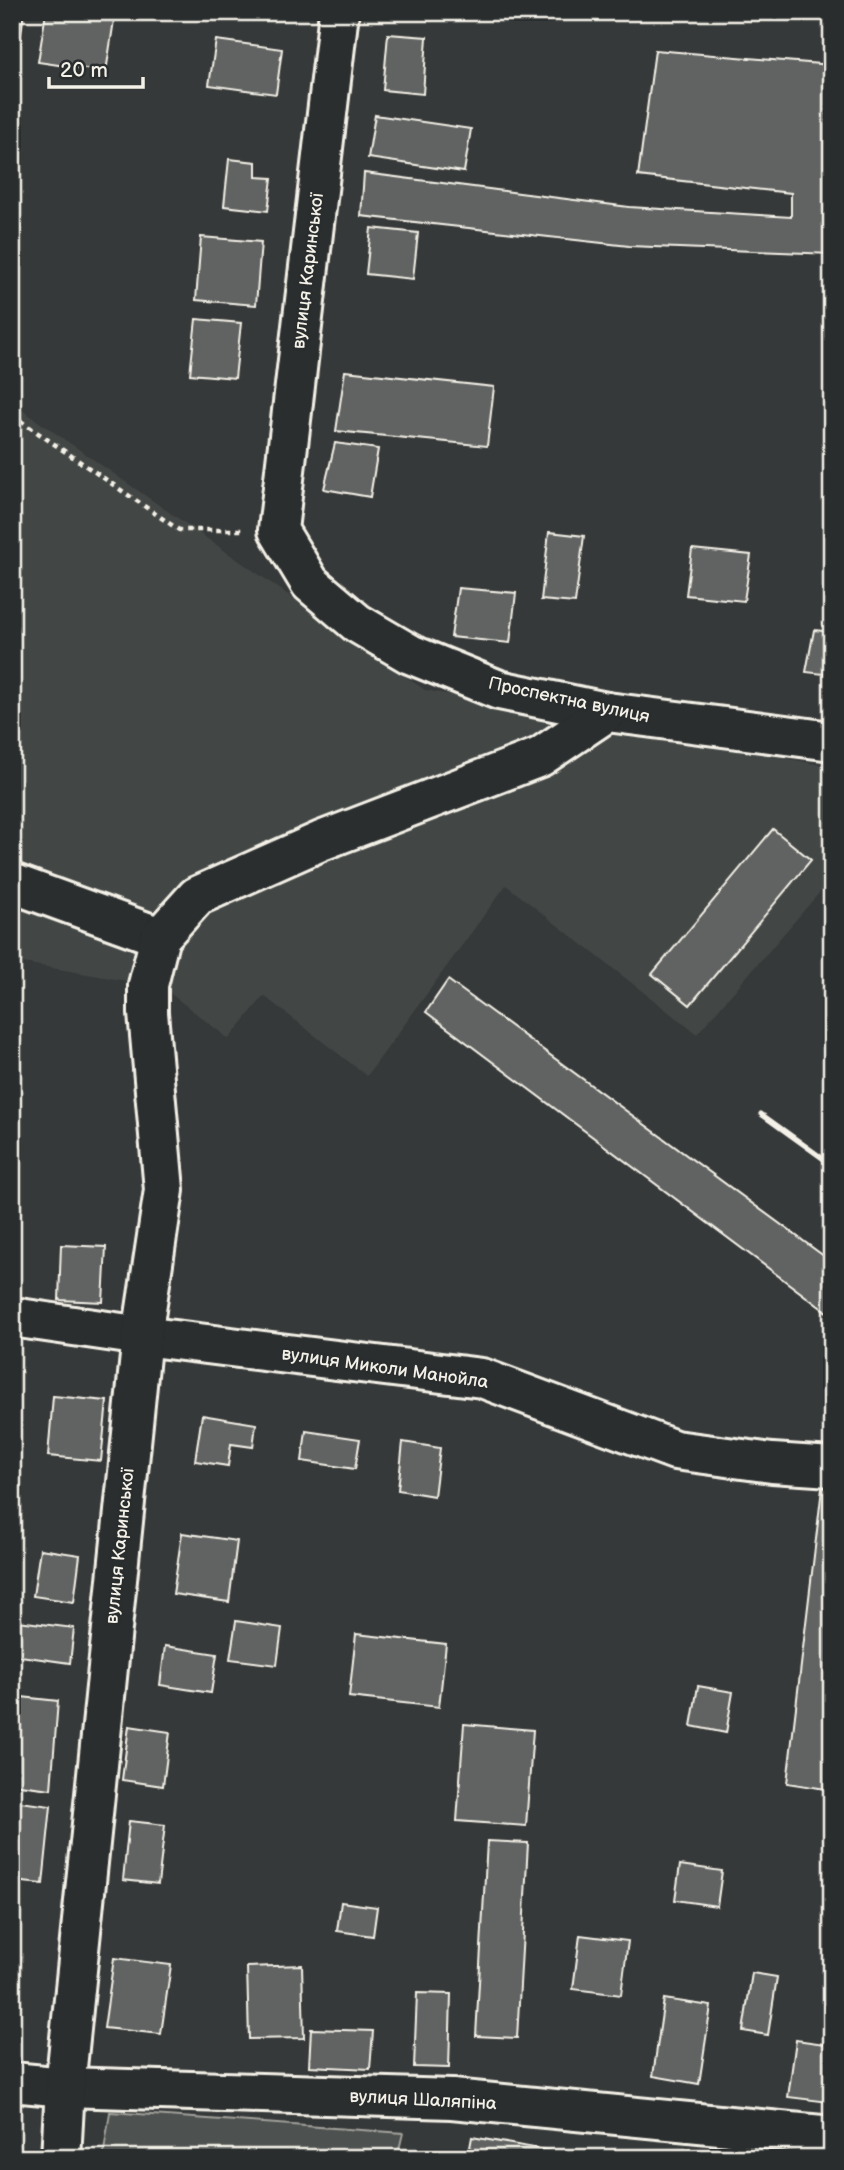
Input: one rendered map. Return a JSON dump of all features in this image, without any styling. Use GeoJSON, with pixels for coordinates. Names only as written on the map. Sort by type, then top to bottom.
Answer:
{"type":"FeatureCollection","features":[{"type":"Feature","properties":{"kind":"street","name":"вулиця Каринської"},"geometry":{"type":"LineString","coordinates":[[278,530],[334,13]]}},
{"type":"Feature","properties":{"kind":"street","name":"Проспектна вулиця"},"geometry":{"type":"LineString","coordinates":[[278,530],[310,583],[357,624],[400,648],[499,690],[607,712],[832,741]]}},
{"type":"Feature","properties":{"kind":"street"},"geometry":{"type":"LineString","coordinates":[[12,883],[160,937],[197,896],[334,836],[540,757],[607,712]]}},
{"type":"Feature","properties":{"kind":"street","name":"вулиця Каринської"},"geometry":{"type":"LineString","coordinates":[[61,2158],[65,2087],[142,1336],[164,1190],[148,1013],[148,985],[160,937]]}},
{"type":"Feature","properties":{"kind":"street","name":"вулиця Миколи Манойла"},"geometry":{"type":"LineString","coordinates":[[12,1317],[481,1378],[675,1450],[772,1463],[832,1466]]}},
{"type":"Feature","properties":{"kind":"street","name":"вулиця Шаляпіна"},"geometry":{"type":"LineString","coordinates":[[12,2082],[65,2087],[452,2099],[832,2136]]}},
{"type":"Feature","properties":{"kind":"path"},"geometry":{"type":"LineString","coordinates":[[12,415],[179,530],[278,530]]}},
{"type":"Feature","properties":{"kind":"shaded area"},"geometry":{"type":"Polygon","coordinates":[[[12,403],[425,690],[832,767],[832,878],[697,1034],[506,885],[367,1076],[264,996],[229,1039],[162,987],[12,961],[12,403]]]}},
{"type":"Feature","properties":{"kind":"shaded area"},"geometry":{"type":"Polygon","coordinates":[[[110,2112],[403,2133],[397,2158],[103,2158],[110,2112]]]}},
{"type":"Feature","properties":{"kind":"building"},"geometry":{"type":"Polygon","coordinates":[[[12,12],[24,12],[18,56],[12,55],[12,12]]]}},
{"type":"Feature","properties":{"kind":"building"},"geometry":{"type":"Polygon","coordinates":[[[46,12],[114,20],[106,72],[38,62],[46,12]]]}},
{"type":"Feature","properties":{"kind":"building"},"geometry":{"type":"Polygon","coordinates":[[[388,34],[427,37],[423,94],[383,90],[388,34]]]}},
{"type":"Feature","properties":{"kind":"building"},"geometry":{"type":"Polygon","coordinates":[[[216,40],[282,49],[276,94],[209,85],[216,40]]]}},
{"type":"Feature","properties":{"kind":"building"},"geometry":{"type":"Polygon","coordinates":[[[655,50],[832,65],[832,254],[629,246],[361,216],[364,173],[629,207],[791,217],[791,193],[638,176],[655,50]]]}},
{"type":"Feature","properties":{"kind":"building"},"geometry":{"type":"Polygon","coordinates":[[[375,115],[471,129],[464,172],[368,158],[375,115]]]}},
{"type":"Feature","properties":{"kind":"building"},"geometry":{"type":"Polygon","coordinates":[[[229,159],[256,162],[256,177],[272,178],[268,211],[224,206],[229,159]]]}},
{"type":"Feature","properties":{"kind":"building"},"geometry":{"type":"Polygon","coordinates":[[[371,228],[418,233],[413,279],[366,274],[371,228]]]}},
{"type":"Feature","properties":{"kind":"building"},"geometry":{"type":"Polygon","coordinates":[[[201,237],[261,242],[256,305],[196,300],[201,237]]]}},
{"type":"Feature","properties":{"kind":"building"},"geometry":{"type":"Polygon","coordinates":[[[196,319],[241,323],[235,378],[190,374],[196,319]]]}},
{"type":"Feature","properties":{"kind":"building"},"geometry":{"type":"Polygon","coordinates":[[[345,371],[494,387],[487,446],[336,431],[345,371]]]}},
{"type":"Feature","properties":{"kind":"building"},"geometry":{"type":"Polygon","coordinates":[[[335,443],[378,449],[370,497],[324,489],[335,443]]]}},
{"type":"Feature","properties":{"kind":"building"},"geometry":{"type":"Polygon","coordinates":[[[549,532],[584,536],[575,603],[541,600],[549,532]]]}},
{"type":"Feature","properties":{"kind":"building"},"geometry":{"type":"Polygon","coordinates":[[[692,549],[751,555],[744,601],[686,595],[692,549]]]}},
{"type":"Feature","properties":{"kind":"building"},"geometry":{"type":"Polygon","coordinates":[[[458,588],[516,593],[510,643],[451,637],[458,588]]]}},
{"type":"Feature","properties":{"kind":"building"},"geometry":{"type":"Polygon","coordinates":[[[814,630],[832,632],[832,675],[806,672],[814,630]]]}},
{"type":"Feature","properties":{"kind":"building"},"geometry":{"type":"Polygon","coordinates":[[[773,829],[811,860],[690,1005],[652,974],[773,829]]]}},
{"type":"Feature","properties":{"kind":"building"},"geometry":{"type":"Polygon","coordinates":[[[448,980],[832,1262],[832,1316],[426,1012],[448,980]]]}},
{"type":"Feature","properties":{"kind":"building"},"geometry":{"type":"Polygon","coordinates":[[[61,1245],[106,1247],[103,1302],[59,1300],[61,1245]]]}},
{"type":"Feature","properties":{"kind":"building"},"geometry":{"type":"Polygon","coordinates":[[[53,1396],[107,1401],[101,1461],[48,1456],[53,1396]]]}},
{"type":"Feature","properties":{"kind":"building"},"geometry":{"type":"Polygon","coordinates":[[[202,1415],[256,1424],[253,1447],[231,1444],[228,1466],[195,1461],[202,1415]]]}},
{"type":"Feature","properties":{"kind":"building"},"geometry":{"type":"Polygon","coordinates":[[[306,1431],[360,1439],[355,1469],[302,1461],[306,1431]]]}},
{"type":"Feature","properties":{"kind":"building"},"geometry":{"type":"Polygon","coordinates":[[[403,1442],[440,1448],[434,1496],[398,1490],[403,1442]]]}},
{"type":"Feature","properties":{"kind":"building"},"geometry":{"type":"Polygon","coordinates":[[[823,1480],[832,1482],[832,1790],[787,1783],[823,1480]]]}},
{"type":"Feature","properties":{"kind":"building"},"geometry":{"type":"Polygon","coordinates":[[[182,1533],[237,1541],[229,1602],[173,1594],[182,1533]]]}},
{"type":"Feature","properties":{"kind":"building"},"geometry":{"type":"Polygon","coordinates":[[[40,1549],[80,1555],[74,1602],[33,1596],[40,1549]]]}},
{"type":"Feature","properties":{"kind":"building"},"geometry":{"type":"Polygon","coordinates":[[[18,1621],[74,1628],[70,1663],[13,1655],[18,1621]]]}},
{"type":"Feature","properties":{"kind":"building"},"geometry":{"type":"Polygon","coordinates":[[[236,1621],[282,1628],[277,1665],[230,1659],[236,1621]]]}},
{"type":"Feature","properties":{"kind":"building"},"geometry":{"type":"Polygon","coordinates":[[[356,1634],[446,1644],[439,1707],[349,1697],[356,1634]]]}},
{"type":"Feature","properties":{"kind":"building"},"geometry":{"type":"Polygon","coordinates":[[[165,1646],[217,1654],[211,1693],[160,1685],[165,1646]]]}},
{"type":"Feature","properties":{"kind":"building"},"geometry":{"type":"Polygon","coordinates":[[[698,1686],[733,1692],[726,1733],[691,1726],[698,1686]]]}},
{"type":"Feature","properties":{"kind":"building"},"geometry":{"type":"Polygon","coordinates":[[[12,1696],[58,1701],[51,1789],[12,1784],[12,1696]]]}},
{"type":"Feature","properties":{"kind":"building"},"geometry":{"type":"Polygon","coordinates":[[[464,1724],[533,1730],[526,1826],[457,1821],[464,1724]]]}},
{"type":"Feature","properties":{"kind":"building"},"geometry":{"type":"Polygon","coordinates":[[[129,1726],[170,1732],[163,1786],[122,1780],[129,1726]]]}},
{"type":"Feature","properties":{"kind":"building"},"geometry":{"type":"Polygon","coordinates":[[[12,1801],[51,1806],[43,1884],[12,1881],[12,1801]]]}},
{"type":"Feature","properties":{"kind":"building"},"geometry":{"type":"Polygon","coordinates":[[[129,1821],[165,1825],[158,1884],[123,1880],[129,1821]]]}},
{"type":"Feature","properties":{"kind":"building"},"geometry":{"type":"Polygon","coordinates":[[[487,1841],[528,1843],[517,2038],[476,2036],[487,1841]]]}},
{"type":"Feature","properties":{"kind":"building"},"geometry":{"type":"Polygon","coordinates":[[[680,1865],[722,1871],[717,1906],[675,1900],[680,1865]]]}},
{"type":"Feature","properties":{"kind":"building"},"geometry":{"type":"Polygon","coordinates":[[[341,1902],[377,1907],[373,1936],[337,1931],[341,1902]]]}},
{"type":"Feature","properties":{"kind":"building"},"geometry":{"type":"Polygon","coordinates":[[[580,1935],[628,1941],[621,1995],[573,1989],[580,1935]]]}},
{"type":"Feature","properties":{"kind":"building"},"geometry":{"type":"Polygon","coordinates":[[[12,1956],[21,1957],[12,2002],[12,1956]]]}},
{"type":"Feature","properties":{"kind":"building"},"geometry":{"type":"Polygon","coordinates":[[[114,1958],[171,1965],[161,2034],[104,2028],[114,1958]]]}},
{"type":"Feature","properties":{"kind":"building"},"geometry":{"type":"Polygon","coordinates":[[[302,1965],[304,2038],[249,2039],[247,1967],[302,1965]]]}},
{"type":"Feature","properties":{"kind":"building"},"geometry":{"type":"Polygon","coordinates":[[[752,1973],[777,1977],[768,2035],[743,2031],[752,1973]]]}},
{"type":"Feature","properties":{"kind":"building"},"geometry":{"type":"Polygon","coordinates":[[[417,1993],[451,1994],[449,2068],[414,2067],[417,1993]]]}},
{"type":"Feature","properties":{"kind":"building"},"geometry":{"type":"Polygon","coordinates":[[[664,1999],[711,2006],[699,2084],[653,2076],[664,1999]]]}},
{"type":"Feature","properties":{"kind":"building"},"geometry":{"type":"Polygon","coordinates":[[[311,2029],[373,2031],[370,2069],[309,2066],[311,2029]]]}},
{"type":"Feature","properties":{"kind":"building"},"geometry":{"type":"Polygon","coordinates":[[[796,2040],[832,2045],[832,2086],[829,2102],[788,2097],[796,2040]]]}},
{"type":"Feature","properties":{"kind":"building"},"geometry":{"type":"Polygon","coordinates":[[[472,2137],[591,2158],[468,2158],[472,2137]]]}},
{"type":"Feature","properties":{"kind":"railway"},"geometry":{"type":"LineString","coordinates":[[761,1114],[832,1165]]}}]}
